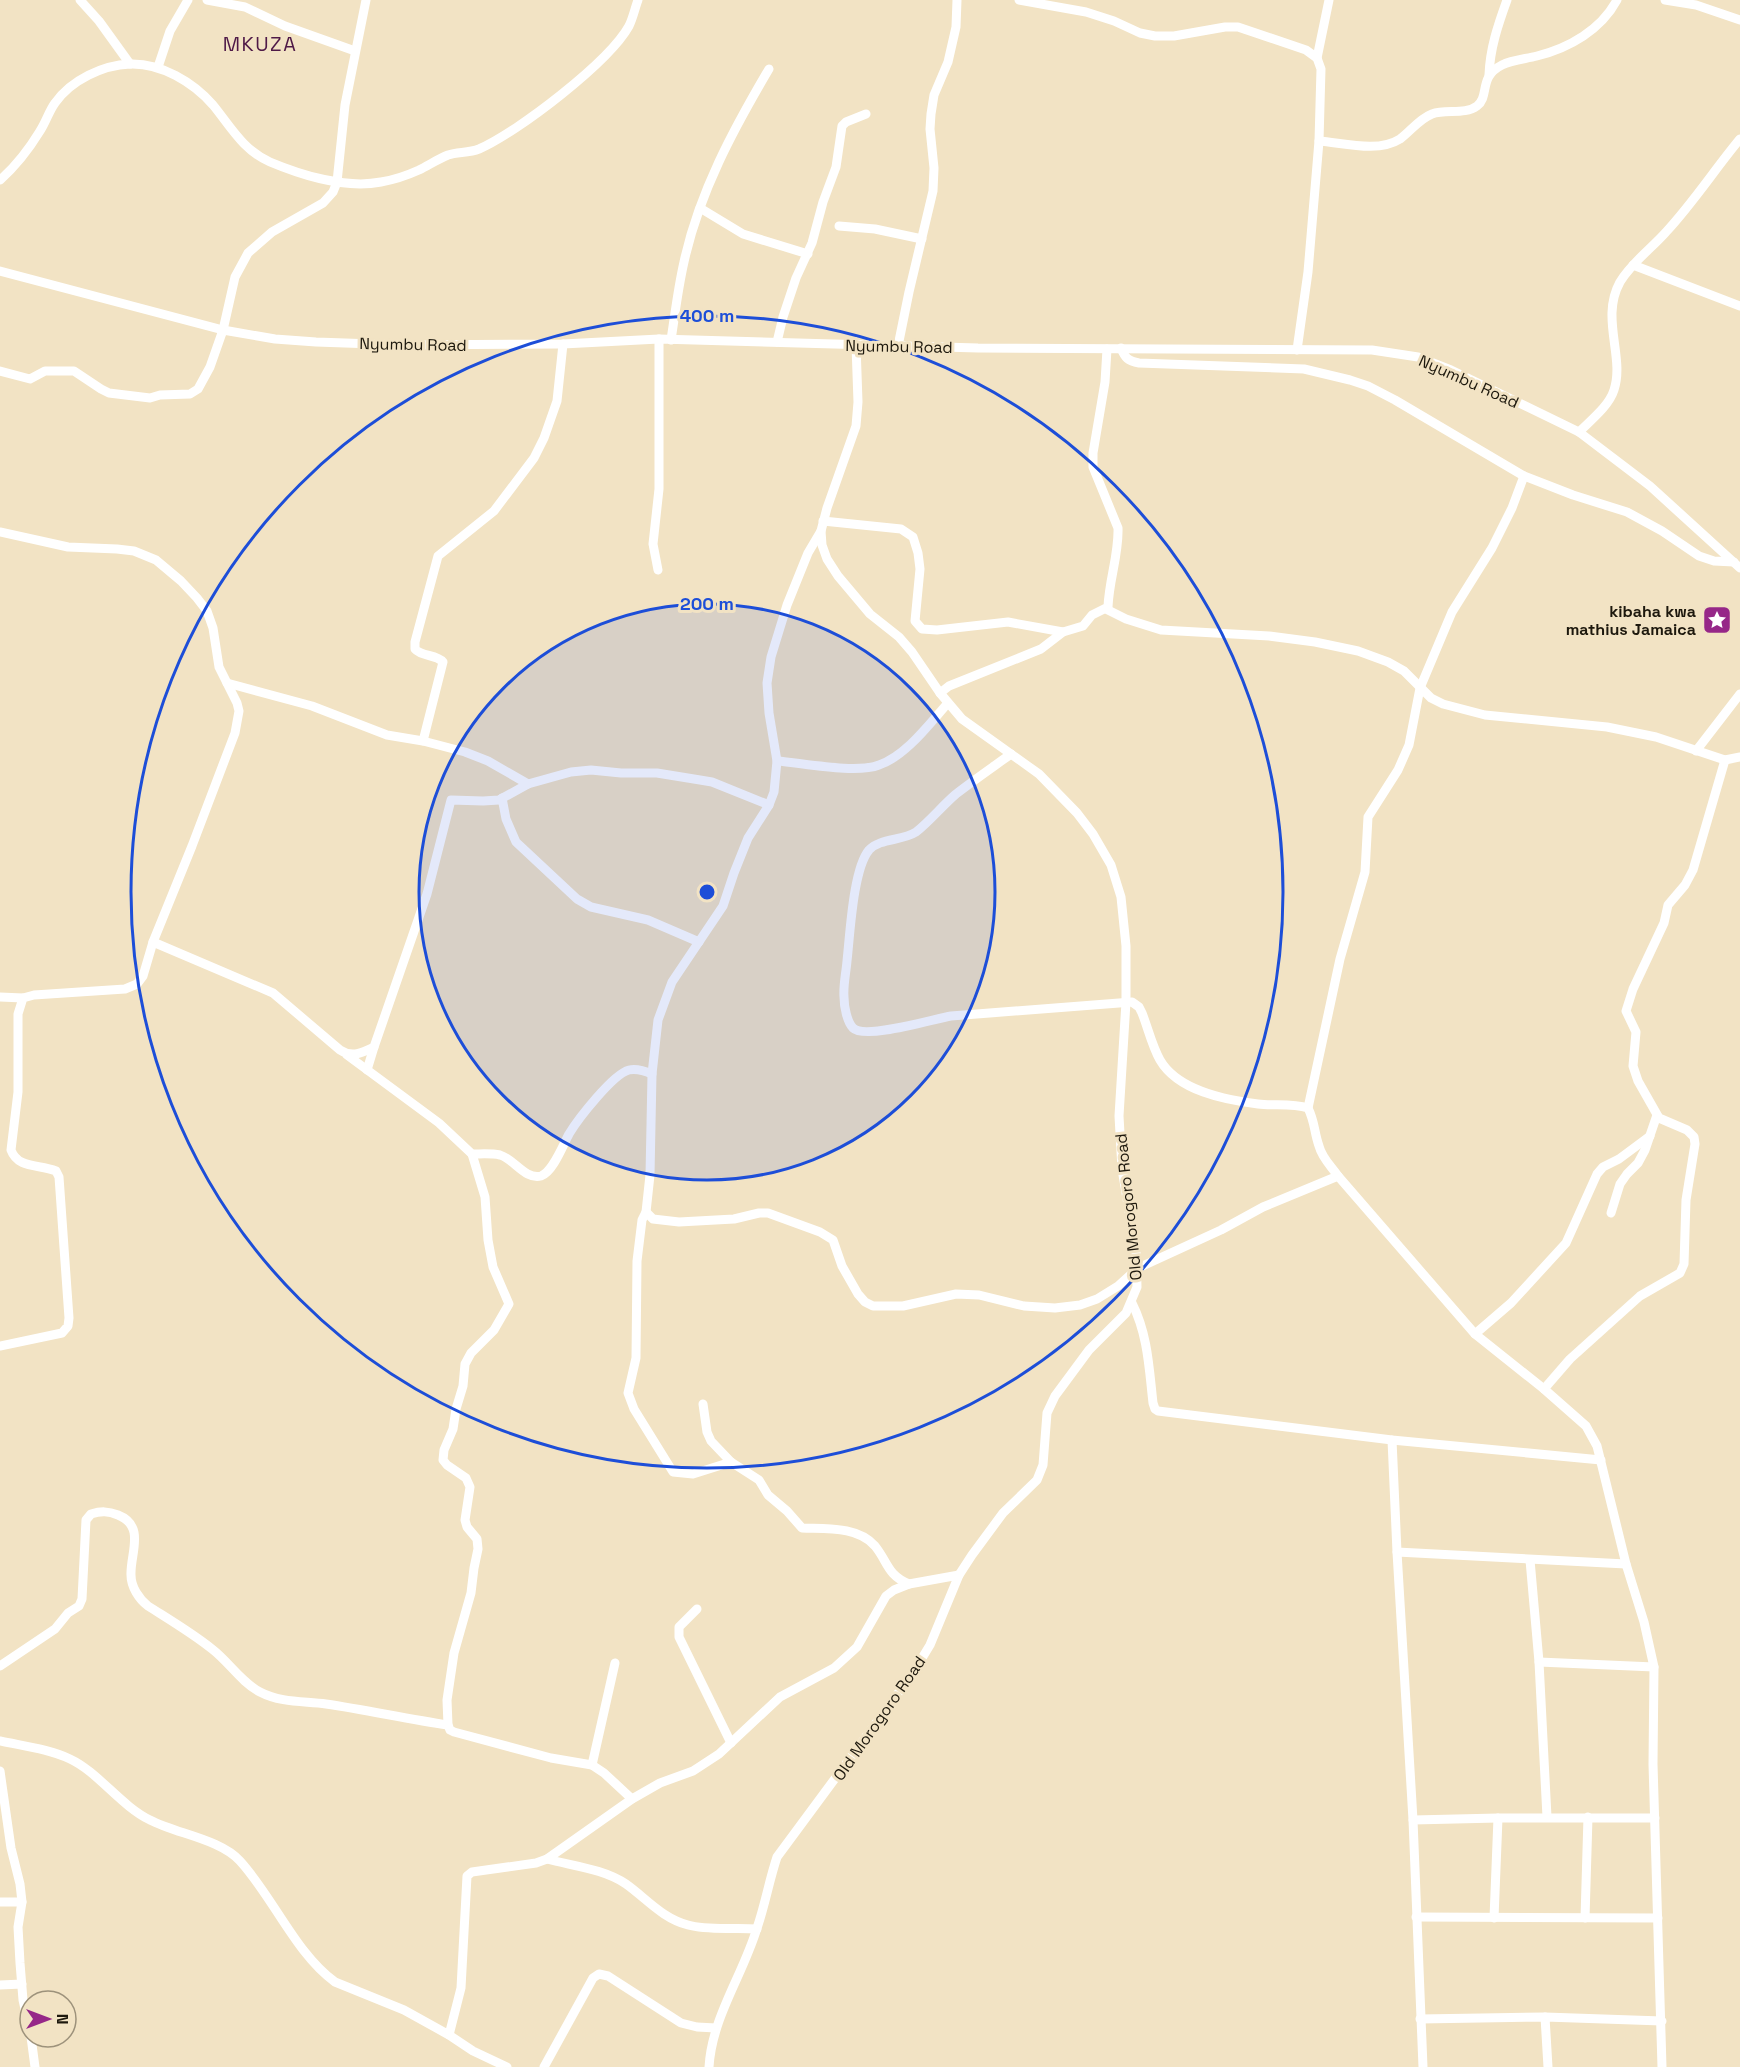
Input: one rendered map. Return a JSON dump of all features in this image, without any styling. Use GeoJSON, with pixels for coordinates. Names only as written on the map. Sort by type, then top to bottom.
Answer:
{"type":"FeatureCollection","features":[{"type":"Feature","properties":{"kind":"street"},"geometry":{"type":"LineString","coordinates":[[80,0],[99,21],[130,64]]}},
{"type":"Feature","properties":{"kind":"street"},"geometry":{"type":"LineString","coordinates":[[158,67],[170,31],[188,0]]}},
{"type":"Feature","properties":{"kind":"street"},"geometry":{"type":"LineString","coordinates":[[207,0],[245,4],[285,26],[355,51]]}},
{"type":"Feature","properties":{"kind":"street"},"geometry":{"type":"LineString","coordinates":[[0,371],[30,379],[45,371],[74,371],[109,393],[150,398],[160,395],[190,394],[198,389],[205,380],[223,330],[234,277],[248,253],[272,232],[323,203],[333,192],[337,182],[345,105],[366,0]]}},
{"type":"Feature","properties":{"kind":"street"},"geometry":{"type":"LineString","coordinates":[[0,180],[32,143],[60,97],[86,76],[130,64],[158,67],[177,76],[204,96],[247,148],[272,163],[337,182],[380,182],[419,170],[448,155],[476,150],[506,135],[590,69],[629,26],[638,0]]}},
{"type":"Feature","properties":{"kind":"street"},"geometry":{"type":"LineString","coordinates":[[898,346],[933,191],[934,168],[930,129],[934,95],[948,62],[956,27],[957,0]]}},
{"type":"Feature","properties":{"kind":"street"},"geometry":{"type":"LineString","coordinates":[[1019,0],[1086,12],[1140,33],[1155,36],[1173,36],[1238,27],[1306,50],[1317,58]]}},
{"type":"Feature","properties":{"kind":"street"},"geometry":{"type":"LineString","coordinates":[[1297,350],[1308,272],[1319,141],[1321,69],[1317,58],[1329,0]]}},
{"type":"Feature","properties":{"kind":"street"},"geometry":{"type":"LineString","coordinates":[[1319,141],[1369,146],[1385,145],[1393,143],[1433,113],[1477,106],[1481,102],[1489,75],[1494,38],[1507,0]]}},
{"type":"Feature","properties":{"kind":"street"},"geometry":{"type":"LineString","coordinates":[[1489,75],[1505,63],[1538,56],[1592,31],[1601,24],[1617,0]]}},
{"type":"Feature","properties":{"kind":"street"},"geometry":{"type":"LineString","coordinates":[[1665,0],[1696,5],[1740,20]]}},
{"type":"Feature","properties":{"kind":"street"},"geometry":{"type":"LineString","coordinates":[[671,340],[684,262],[704,194],[738,121],[769,69]]}},
{"type":"Feature","properties":{"kind":"street"},"geometry":{"type":"LineString","coordinates":[[777,342],[786,307],[808,254],[836,167],[842,126],[866,114]]}},
{"type":"Feature","properties":{"kind":"street"},"geometry":{"type":"LineString","coordinates":[[1579,432],[1614,391],[1616,376],[1612,329],[1614,297],[1620,282],[1632,265],[1666,232],[1740,139]]}},
{"type":"Feature","properties":{"kind":"street"},"geometry":{"type":"LineString","coordinates":[[700,208],[743,234],[808,254]]}},
{"type":"Feature","properties":{"kind":"street"},"geometry":{"type":"LineString","coordinates":[[839,226],[875,228],[922,239]]}},
{"type":"Feature","properties":{"kind":"street"},"geometry":{"type":"LineString","coordinates":[[1632,265],[1740,306]]}},
{"type":"Feature","properties":{"kind":"street","name":"Nyumbu Road"},"geometry":{"type":"LineString","coordinates":[[0,271],[223,330],[275,339],[316,342],[403,345],[563,344],[659,339],[898,346],[1372,350],[1418,357],[1451,370],[1579,432],[1650,486],[1737,565]]}},
{"type":"Feature","properties":{"kind":"street"},"geometry":{"type":"LineString","coordinates":[[658,570],[653,544],[659,489],[659,339]]}},
{"type":"Feature","properties":{"kind":"street"},"geometry":{"type":"LineString","coordinates":[[423,741],[442,662],[439,658],[419,653],[415,649],[415,642],[438,556],[494,511],[534,458],[557,401],[563,344]]}},
{"type":"Feature","properties":{"kind":"street"},"geometry":{"type":"LineString","coordinates":[[731,1462],[693,1474],[674,1472],[629,1400],[628,1385],[637,1350],[638,1241],[646,1212],[652,1153],[652,1074],[658,1020],[672,982],[723,906],[748,838],[769,805],[774,792],[777,761],[769,713],[767,683],[771,657],[787,605],[808,553],[820,531],[855,426],[858,402],[856,345]]}},
{"type":"Feature","properties":{"kind":"street"},"geometry":{"type":"LineString","coordinates":[[1121,348],[1125,357],[1131,362],[1304,369],[1368,386],[1524,476],[1627,512],[1662,531],[1699,556],[1737,565]]}},
{"type":"Feature","properties":{"kind":"street"},"geometry":{"type":"LineString","coordinates":[[940,693],[949,686],[1041,649],[1063,632],[1083,626],[1092,615],[1108,607],[1108,588],[1118,528],[1093,467],[1093,453],[1105,382],[1107,349]]}},
{"type":"Feature","properties":{"kind":"street"},"geometry":{"type":"LineString","coordinates":[[1524,476],[1512,508],[1492,548],[1452,612],[1420,688],[1408,745],[1398,770],[1368,817],[1365,872],[1340,959],[1308,1108],[1314,1120],[1322,1155],[1338,1176],[1475,1334],[1586,1426],[1598,1446],[1626,1564],[1644,1622],[1654,1667],[1653,1764],[1662,2067]]}},
{"type":"Feature","properties":{"kind":"street"},"geometry":{"type":"LineString","coordinates":[[823,521],[901,529],[913,537],[920,569],[915,621],[922,629],[937,630],[1008,622],[1063,632]]}},
{"type":"Feature","properties":{"kind":"street","name":"Old Morogoro Road"},"geometry":{"type":"LineString","coordinates":[[709,2067],[716,2028],[757,1929],[777,1857],[913,1673],[930,1645],[959,1575],[1003,1513],[1037,1480],[1044,1465],[1047,1413],[1055,1395],[1089,1350],[1126,1313],[1137,1287],[1138,1268],[1122,1169],[1120,1127],[1126,1002],[1125,922],[1121,897],[1111,865],[1094,834],[1077,813],[1039,774],[962,719],[899,637],[870,614],[827,560],[820,531]]}},
{"type":"Feature","properties":{"kind":"street"},"geometry":{"type":"LineString","coordinates":[[0,532],[68,547],[134,552],[156,560],[189,589],[207,611],[213,628],[219,667],[239,711],[235,733],[137,984],[125,989],[51,993],[23,998],[0,997]]}},
{"type":"Feature","properties":{"kind":"street"},"geometry":{"type":"LineString","coordinates":[[1106,609],[1126,619],[1161,630],[1269,636],[1316,642],[1358,651],[1388,662],[1404,671],[1431,698],[1443,704],[1485,715],[1606,727],[1656,737],[1725,760],[1740,757]]}},
{"type":"Feature","properties":{"kind":"street"},"geometry":{"type":"LineString","coordinates":[[227,683],[312,706],[387,735],[423,741],[465,752],[488,761],[528,784]]}},
{"type":"Feature","properties":{"kind":"street"},"geometry":{"type":"LineString","coordinates":[[1696,751],[1740,694]]}},
{"type":"Feature","properties":{"kind":"street"},"geometry":{"type":"LineString","coordinates":[[777,761],[859,768],[878,766],[891,760],[915,739],[948,703]]}},
{"type":"Feature","properties":{"kind":"street"},"geometry":{"type":"LineString","coordinates":[[1011,754],[955,795],[914,833],[875,845],[865,858],[854,893],[843,996],[853,1028],[860,1031],[897,1029],[926,1020],[951,1016],[1132,1002],[1139,1007],[1160,1060],[1186,1084],[1228,1100],[1308,1108]]}},
{"type":"Feature","properties":{"kind":"street"},"geometry":{"type":"LineString","coordinates":[[1544,1389],[1570,1359],[1640,1296],[1680,1273],[1684,1264],[1686,1200],[1695,1144],[1694,1137],[1687,1130],[1659,1118],[1638,1081],[1633,1066],[1636,1032],[1626,1011],[1633,988],[1664,923],[1668,905],[1685,885],[1693,870],[1725,760]]}},
{"type":"Feature","properties":{"kind":"street"},"geometry":{"type":"LineString","coordinates":[[367,1070],[427,894],[451,800],[483,801],[502,798],[528,784],[571,772],[591,770],[657,773],[712,782],[769,805]]}},
{"type":"Feature","properties":{"kind":"street"},"geometry":{"type":"LineString","coordinates":[[502,798],[506,819],[516,842],[577,899],[591,907],[648,920],[699,942]]}},
{"type":"Feature","properties":{"kind":"street"},"geometry":{"type":"LineString","coordinates":[[153,942],[273,993],[327,1040],[439,1123],[472,1154],[485,1197],[488,1240],[493,1267],[509,1304],[494,1330],[471,1353],[465,1364],[463,1386],[453,1429],[444,1450],[443,1460],[469,1482],[465,1520],[478,1545],[471,1593],[454,1653],[447,1700],[448,1725],[454,1732],[551,1758],[592,1765],[632,1799]]}},
{"type":"Feature","properties":{"kind":"street"},"geometry":{"type":"LineString","coordinates":[[0,1346],[62,1333],[68,1326],[69,1318],[59,1177],[56,1171],[50,1168],[22,1163],[14,1158],[11,1150],[18,1092],[18,1014],[23,998]]}},
{"type":"Feature","properties":{"kind":"street"},"geometry":{"type":"LineString","coordinates":[[347,1055],[355,1055],[374,1047]]}},
{"type":"Feature","properties":{"kind":"street"},"geometry":{"type":"LineString","coordinates":[[472,1154],[501,1155],[531,1175],[540,1176],[548,1171],[570,1132],[606,1088],[628,1070],[652,1074]]}},
{"type":"Feature","properties":{"kind":"street"},"geometry":{"type":"LineString","coordinates":[[1611,1213],[1620,1184],[1638,1163],[1657,1115]]}},
{"type":"Feature","properties":{"kind":"street"},"geometry":{"type":"LineString","coordinates":[[1475,1334],[1511,1303],[1566,1243],[1597,1174],[1603,1167],[1619,1159],[1650,1136]]}},
{"type":"Feature","properties":{"kind":"street"},"geometry":{"type":"LineString","coordinates":[[646,1212],[653,1219],[679,1222],[734,1219],[768,1213],[820,1232],[833,1240],[842,1266],[858,1294],[865,1302],[873,1306],[903,1306],[956,1294],[979,1295],[1024,1306],[1055,1308],[1080,1305],[1097,1299],[1138,1268],[1221,1230],[1263,1207],[1338,1176]]}},
{"type":"Feature","properties":{"kind":"street"},"geometry":{"type":"LineString","coordinates":[[1132,1303],[1147,1345],[1153,1403],[1158,1411],[1392,1440],[1601,1460]]}},
{"type":"Feature","properties":{"kind":"street"},"geometry":{"type":"LineString","coordinates":[[703,1404],[707,1432],[711,1442],[731,1462],[759,1480],[768,1495],[802,1528],[846,1530],[865,1538],[874,1545],[898,1580],[909,1584]]}},
{"type":"Feature","properties":{"kind":"street"},"geometry":{"type":"LineString","coordinates":[[1392,1440],[1413,1820],[1423,2067]]}},
{"type":"Feature","properties":{"kind":"street"},"geometry":{"type":"LineString","coordinates":[[0,1666],[55,1629],[68,1613],[79,1606],[82,1599],[86,1520],[91,1514],[107,1512],[129,1522],[135,1534],[136,1544],[131,1575],[134,1588],[144,1603],[212,1648],[241,1678],[258,1691],[286,1701],[328,1704],[448,1725]]}},
{"type":"Feature","properties":{"kind":"street"},"geometry":{"type":"LineString","coordinates":[[1397,1552],[1626,1564]]}},
{"type":"Feature","properties":{"kind":"street"},"geometry":{"type":"LineString","coordinates":[[1530,1560],[1539,1662],[1547,1817]]}},
{"type":"Feature","properties":{"kind":"street"},"geometry":{"type":"LineString","coordinates":[[449,2035],[461,1988],[467,1875],[472,1872],[536,1863],[547,1859],[632,1799],[660,1783],[693,1770],[719,1754],[780,1697],[834,1668],[857,1647],[886,1596],[894,1590],[909,1584],[959,1575]]}},
{"type":"Feature","properties":{"kind":"street"},"geometry":{"type":"LineString","coordinates":[[697,1609],[679,1627],[679,1637],[731,1743]]}},
{"type":"Feature","properties":{"kind":"street"},"geometry":{"type":"LineString","coordinates":[[1539,1662],[1654,1667]]}},
{"type":"Feature","properties":{"kind":"street"},"geometry":{"type":"LineString","coordinates":[[592,1765],[615,1663]]}},
{"type":"Feature","properties":{"kind":"street"},"geometry":{"type":"LineString","coordinates":[[0,1741],[71,1759],[138,1814],[165,1827],[226,1849],[242,1863],[326,1976],[335,1982],[404,2010],[449,2035],[473,2052],[507,2067]]}},
{"type":"Feature","properties":{"kind":"street"},"geometry":{"type":"LineString","coordinates":[[0,1771],[22,1902],[18,1936],[23,1989]]}},
{"type":"Feature","properties":{"kind":"street"},"geometry":{"type":"LineString","coordinates":[[1413,1820],[1547,1817],[1655,1818]]}},
{"type":"Feature","properties":{"kind":"street"},"geometry":{"type":"LineString","coordinates":[[1585,1918],[1588,1817]]}},
{"type":"Feature","properties":{"kind":"street"},"geometry":{"type":"LineString","coordinates":[[1494,1917],[1498,1818]]}},
{"type":"Feature","properties":{"kind":"street"},"geometry":{"type":"LineString","coordinates":[[547,1859],[596,1871],[617,1879],[655,1909],[689,1926],[757,1929]]}},
{"type":"Feature","properties":{"kind":"street"},"geometry":{"type":"LineString","coordinates":[[0,1902],[22,1902]]}},
{"type":"Feature","properties":{"kind":"street"},"geometry":{"type":"LineString","coordinates":[[1416,1917],[1658,1918]]}},
{"type":"Feature","properties":{"kind":"street"},"geometry":{"type":"LineString","coordinates":[[544,2067],[593,1978],[599,1974],[608,1976],[681,2024],[716,2028]]}},
{"type":"Feature","properties":{"kind":"street"},"geometry":{"type":"LineString","coordinates":[[0,1985],[22,1984]]}},
{"type":"Feature","properties":{"kind":"street"},"geometry":{"type":"LineString","coordinates":[[1420,2019],[1545,2018],[1662,2021]]}},
{"type":"Feature","properties":{"kind":"street"},"geometry":{"type":"LineString","coordinates":[[1545,2018],[1548,2067]]}},
{"type":"Feature","properties":{"kind":"street"},"geometry":{"type":"LineString","coordinates":[[33,2049],[35,2067]]}},
{"type":"Feature","properties":{"kind":"place","name":"kibaha kwa mathius Jamaica"},"geometry":{"type":"Point","coordinates":[1717,620]}},
{"type":"Feature","properties":{"kind":"district","name":"MKUZA"},"geometry":{"type":"Point","coordinates":[260,44]}}]}
